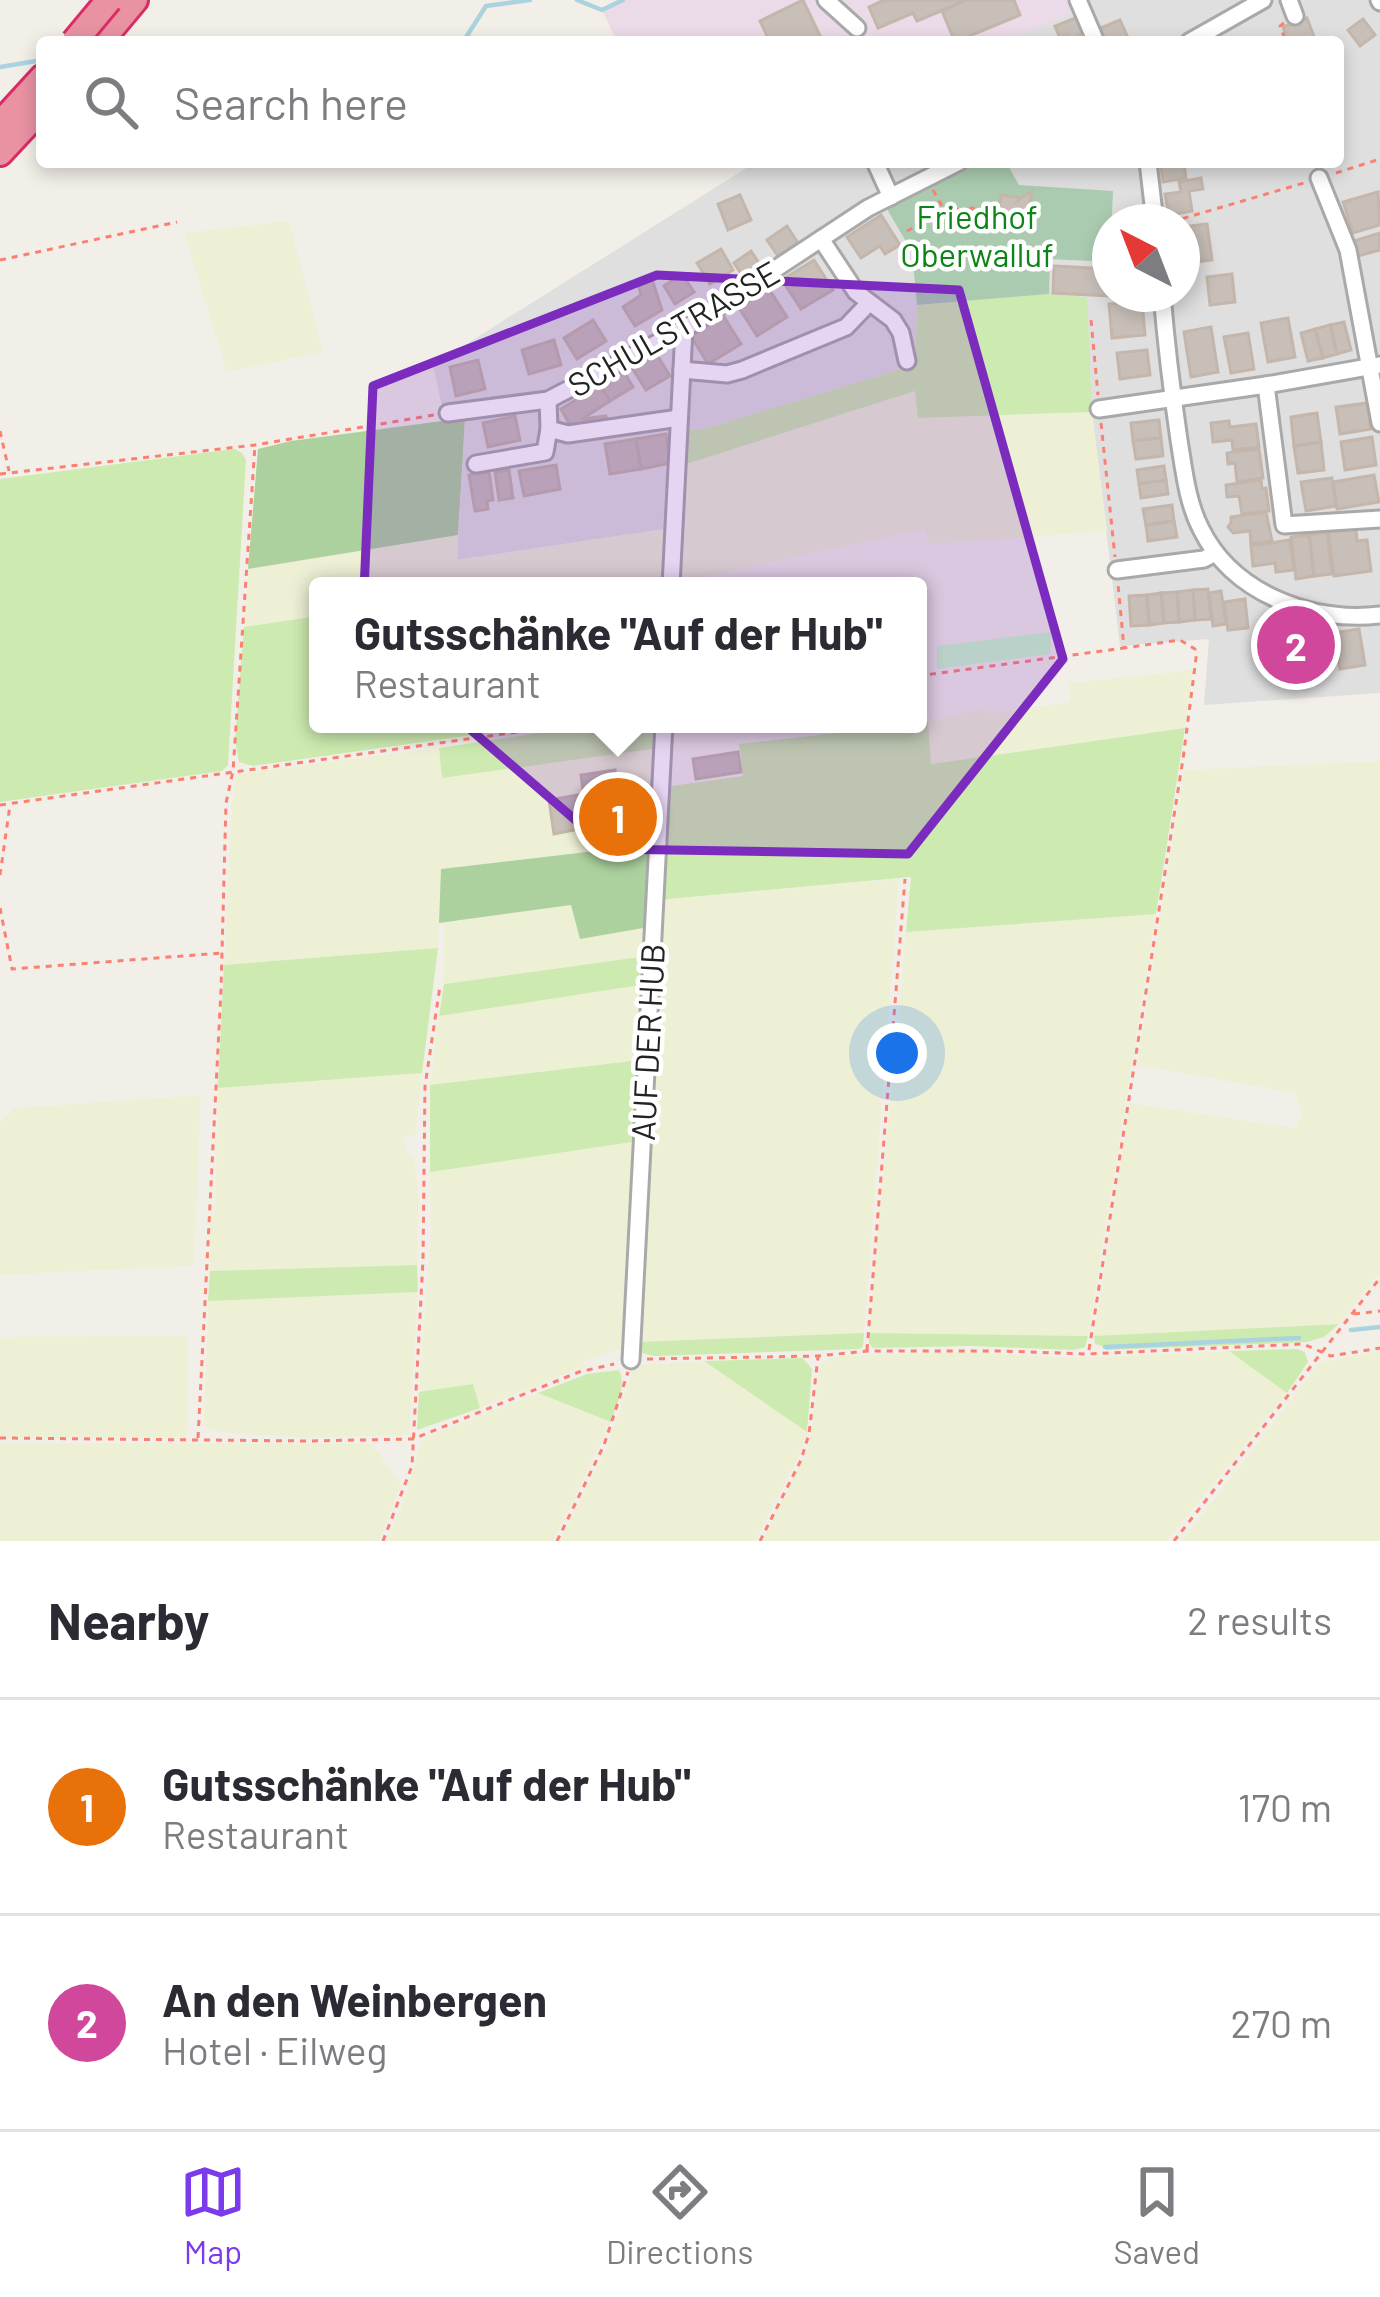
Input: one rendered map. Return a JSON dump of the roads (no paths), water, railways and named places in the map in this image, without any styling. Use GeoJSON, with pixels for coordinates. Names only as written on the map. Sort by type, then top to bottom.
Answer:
{"type":"FeatureCollection","features":[{"type":"Feature","properties":{"kind":"highway"},"geometry":{"type":"LineString","coordinates":[[79,36],[109,0]]}},
{"type":"Feature","properties":{"kind":"highway"},"geometry":{"type":"LineString","coordinates":[[105,36],[135,0]]}},
{"type":"Feature","properties":{"kind":"highway"},"geometry":{"type":"LineString","coordinates":[[0,124],[36,85]]}},
{"type":"Feature","properties":{"kind":"highway"},"geometry":{"type":"LineString","coordinates":[[0,153],[36,114]]}},
{"type":"Feature","properties":{"kind":"street"},"geometry":{"type":"LineString","coordinates":[[826,0],[857,28]]}},
{"type":"Feature","properties":{"kind":"street"},"geometry":{"type":"LineString","coordinates":[[1078,0],[1093,36]]}},
{"type":"Feature","properties":{"kind":"street"},"geometry":{"type":"LineString","coordinates":[[1199,36],[1255,2]]}},
{"type":"Feature","properties":{"kind":"street"},"geometry":{"type":"LineString","coordinates":[[878,168],[891,197]]}},
{"type":"Feature","properties":{"kind":"street","name":"SCHULSTRASSE"},"geometry":{"type":"LineString","coordinates":[[448,413],[548,400],[685,329],[821,239],[947,168]]}},
{"type":"Feature","properties":{"kind":"street"},"geometry":{"type":"LineString","coordinates":[[1149,168],[1153,204]]}},
{"type":"Feature","properties":{"kind":"street"},"geometry":{"type":"LineString","coordinates":[[1319,178],[1348,250],[1375,366],[1380,423]]}},
{"type":"Feature","properties":{"kind":"street"},"geometry":{"type":"LineString","coordinates":[[821,239],[856,292],[893,320],[907,361]]}},
{"type":"Feature","properties":{"kind":"street","name":"SCHULSTRASSE"},"geometry":{"type":"LineString","coordinates":[[682,370],[727,374],[742,370],[845,328],[869,303]]}},
{"type":"Feature","properties":{"kind":"street"},"geometry":{"type":"LineString","coordinates":[[1164,312],[1186,484],[1193,510],[1215,553],[1244,580],[1301,610],[1380,615]]}},
{"type":"Feature","properties":{"kind":"street"},"geometry":{"type":"LineString","coordinates":[[671,577],[685,329]]}},
{"type":"Feature","properties":{"kind":"street"},"geometry":{"type":"LineString","coordinates":[[1099,409],[1375,366]]}},
{"type":"Feature","properties":{"kind":"street"},"geometry":{"type":"LineString","coordinates":[[1266,385],[1284,525],[1380,519]]}},
{"type":"Feature","properties":{"kind":"street"},"geometry":{"type":"LineString","coordinates":[[476,464],[545,452],[548,400]]}},
{"type":"Feature","properties":{"kind":"street"},"geometry":{"type":"LineString","coordinates":[[549,429],[568,434],[679,418]]}},
{"type":"Feature","properties":{"kind":"street"},"geometry":{"type":"LineString","coordinates":[[1117,570],[1204,559],[1215,553]]}},
{"type":"Feature","properties":{"kind":"street","name":"AUF DER HUB"},"geometry":{"type":"LineString","coordinates":[[631,1360],[664,733]]}},
{"type":"Feature","properties":{"kind":"waterway"},"geometry":{"type":"LineString","coordinates":[[467,36],[486,6],[530,0]]}},
{"type":"Feature","properties":{"kind":"waterway"},"geometry":{"type":"LineString","coordinates":[[577,0],[602,10],[623,0]]}},
{"type":"Feature","properties":{"kind":"waterway"},"geometry":{"type":"LineString","coordinates":[[0,67],[36,61]]}},
{"type":"Feature","properties":{"kind":"waterway"},"geometry":{"type":"LineString","coordinates":[[1351,1330],[1380,1327]]}},
{"type":"Feature","properties":{"kind":"waterway"},"geometry":{"type":"LineString","coordinates":[[1105,1347],[1299,1338]]}},
{"type":"Feature","properties":{"kind":"place","name":"An den Weinbergen"},"geometry":{"type":"Point","coordinates":[1296,645]}},
{"type":"Feature","properties":{"kind":"place","name":"Gutsschänke \"Auf der Hub\""},"geometry":{"type":"Point","coordinates":[618,817]}},
{"type":"Feature","properties":{"kind":"park label","name":"Friedhof Oberwalluf"},"geometry":{"type":"Point","coordinates":[977,235]}}]}
